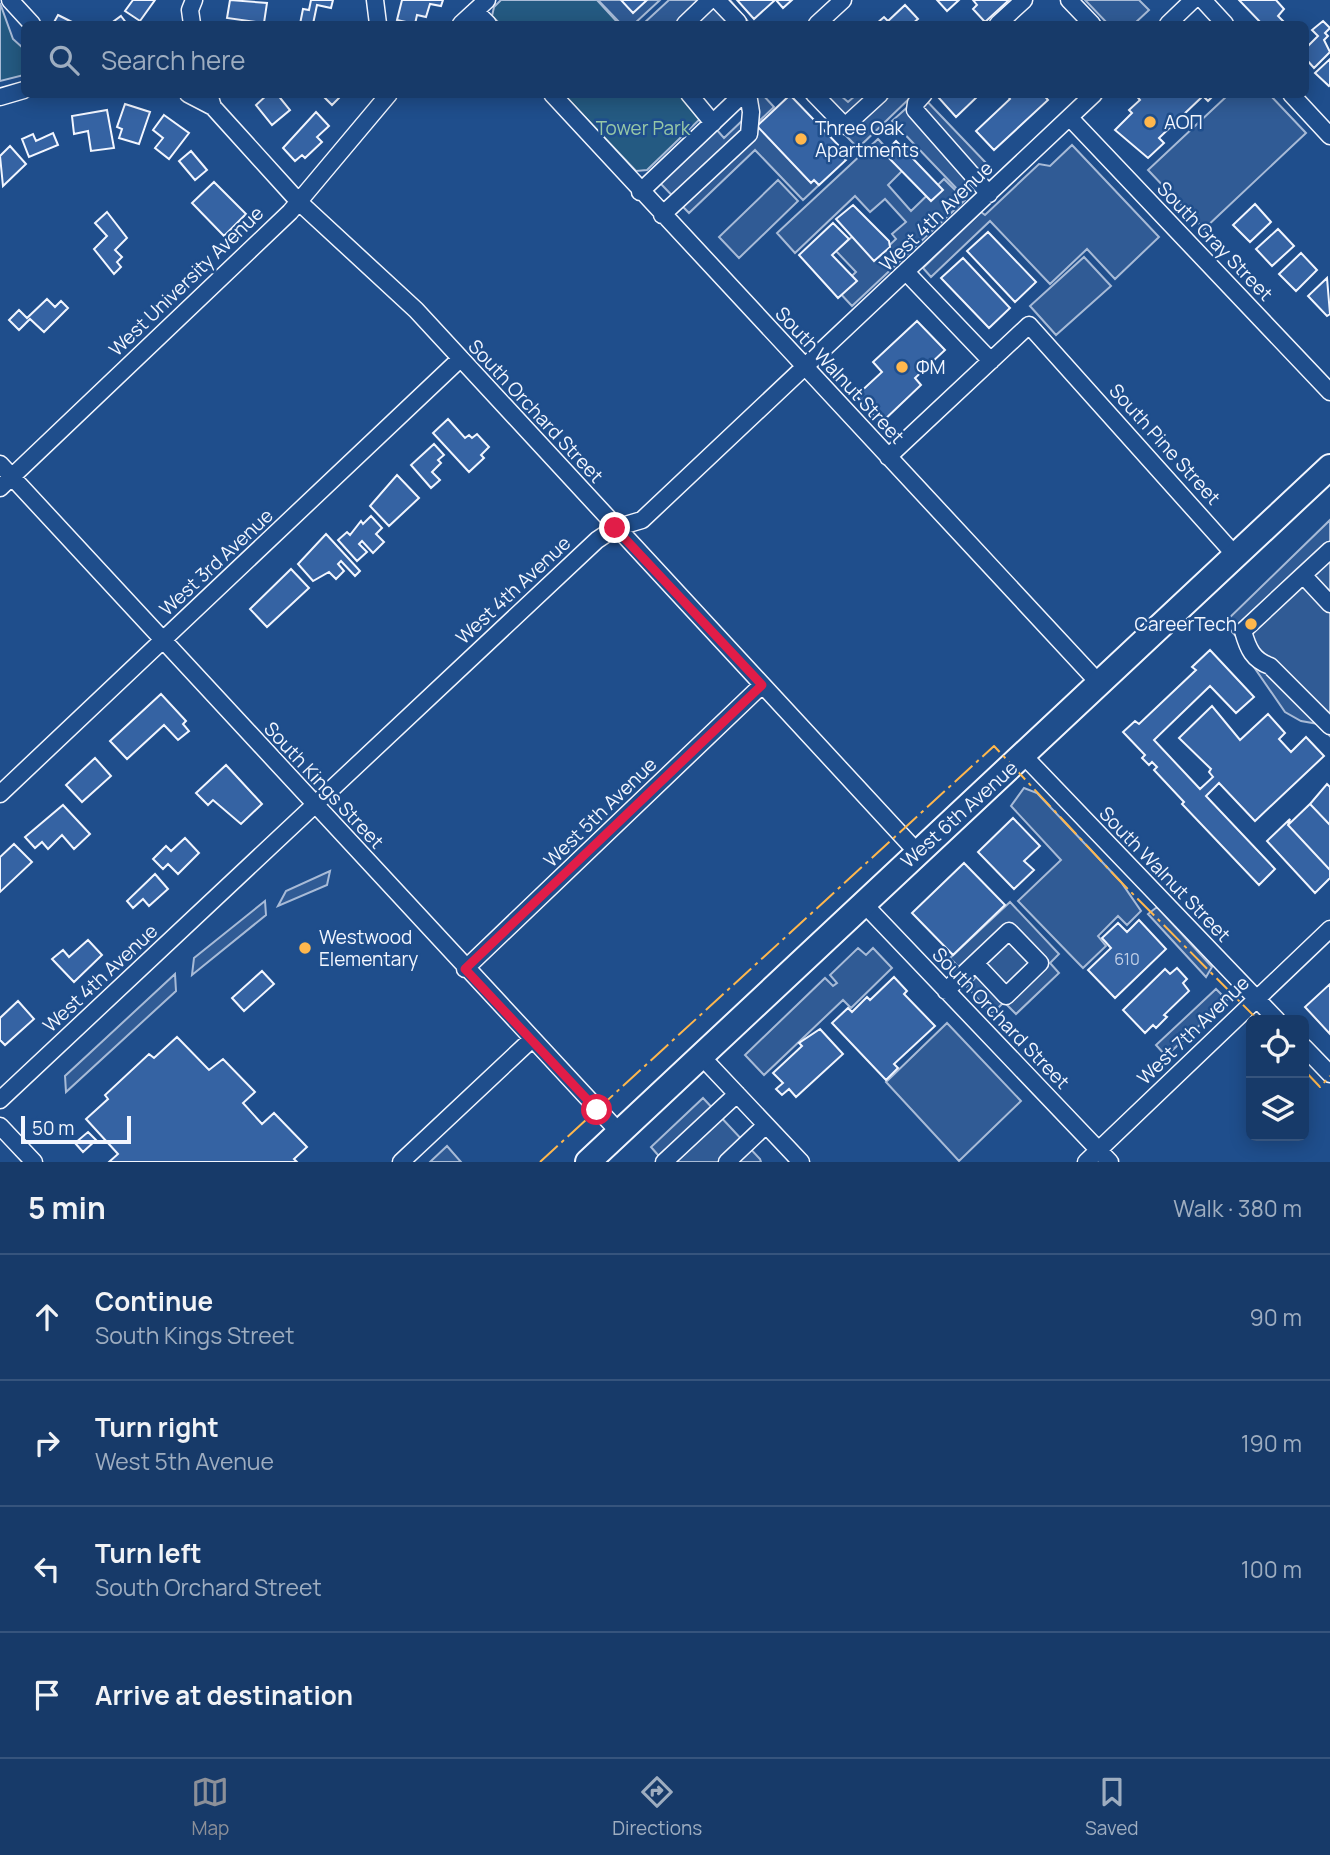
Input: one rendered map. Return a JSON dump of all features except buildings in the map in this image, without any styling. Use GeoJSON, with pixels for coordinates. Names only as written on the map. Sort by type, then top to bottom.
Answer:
{"type":"FeatureCollection","features":[{"type":"Feature","properties":{"kind":"highway","name":"West 6th Avenue"},"geometry":{"type":"LineString","coordinates":[[588,1162],[862,902],[1024,756],[1098,682],[1330,467]]}},
{"type":"Feature","properties":{"kind":"street"},"geometry":{"type":"LineString","coordinates":[[10,0],[29,21]]}},
{"type":"Feature","properties":{"kind":"street"},"geometry":{"type":"LineString","coordinates":[[375,0],[378,21]]}},
{"type":"Feature","properties":{"kind":"street"},"geometry":{"type":"LineString","coordinates":[[688,21],[710,0]]}},
{"type":"Feature","properties":{"kind":"street"},"geometry":{"type":"LineString","coordinates":[[717,0],[738,21]]}},
{"type":"Feature","properties":{"kind":"street"},"geometry":{"type":"LineString","coordinates":[[820,21],[843,0]]}},
{"type":"Feature","properties":{"kind":"street"},"geometry":{"type":"LineString","coordinates":[[1001,21],[1024,0]]}},
{"type":"Feature","properties":{"kind":"street"},"geometry":{"type":"LineString","coordinates":[[1069,0],[1089,21]]}},
{"type":"Feature","properties":{"kind":"street"},"geometry":{"type":"LineString","coordinates":[[1171,21],[1193,0]]}},
{"type":"Feature","properties":{"kind":"street"},"geometry":{"type":"LineString","coordinates":[[1203,0],[1223,21]]}},
{"type":"Feature","properties":{"kind":"street"},"geometry":{"type":"LineString","coordinates":[[464,21],[481,5]]}},
{"type":"Feature","properties":{"kind":"street"},"geometry":{"type":"LineString","coordinates":[[0,97],[21,91]]}},
{"type":"Feature","properties":{"kind":"street","name":"West University Avenue"},"geometry":{"type":"LineString","coordinates":[[0,488],[299,202],[386,98]]}},
{"type":"Feature","properties":{"kind":"street","name":"South Walnut Street"},"geometry":{"type":"LineString","coordinates":[[556,98],[640,192],[1098,682]]}},
{"type":"Feature","properties":{"kind":"street"},"geometry":{"type":"LineString","coordinates":[[692,98],[713,123]]}},
{"type":"Feature","properties":{"kind":"street"},"geometry":{"type":"LineString","coordinates":[[640,192],[741,98]]}},
{"type":"Feature","properties":{"kind":"street"},"geometry":{"type":"LineString","coordinates":[[662,215],[749,134],[751,112],[747,98]]}},
{"type":"Feature","properties":{"kind":"street"},"geometry":{"type":"LineString","coordinates":[[818,98],[845,127],[876,98]]}},
{"type":"Feature","properties":{"kind":"street"},"geometry":{"type":"LineString","coordinates":[[920,98],[915,110],[989,194]]}},
{"type":"Feature","properties":{"kind":"street","name":"West 4th Avenue"},"geometry":{"type":"LineString","coordinates":[[0,1100],[597,540],[615,528],[642,520],[1090,98]]}},
{"type":"Feature","properties":{"kind":"street"},"geometry":{"type":"LineString","coordinates":[[1295,98],[1330,135]]}},
{"type":"Feature","properties":{"kind":"street","name":"South Orchard Street"},"geometry":{"type":"LineString","coordinates":[[211,101],[299,202],[416,310],[916,852]]}},
{"type":"Feature","properties":{"kind":"street","name":"South Gray Street"},"geometry":{"type":"LineString","coordinates":[[1070,118],[1330,392]]}},
{"type":"Feature","properties":{"kind":"street"},"geometry":{"type":"LineString","coordinates":[[888,457],[990,361],[906,273]]}},
{"type":"Feature","properties":{"kind":"street","name":"South Pine Street"},"geometry":{"type":"LineString","coordinates":[[990,361],[1029,325],[1235,555]]}},
{"type":"Feature","properties":{"kind":"street","name":"West 3rd Avenue"},"geometry":{"type":"LineString","coordinates":[[0,794],[460,359]]}},
{"type":"Feature","properties":{"kind":"street","name":"South Kings Street"},"geometry":{"type":"LineString","coordinates":[[0,464],[465,969],[620,1133]]}},
{"type":"Feature","properties":{"kind":"street"},"geometry":{"type":"LineString","coordinates":[[1330,550],[1243,631],[1248,648],[1257,662],[1270,666],[1330,726]]}},
{"type":"Feature","properties":{"kind":"street"},"geometry":{"type":"LineString","coordinates":[[1303,575],[1330,604]]}},
{"type":"Feature","properties":{"kind":"street","name":"West 5th Avenue"},"geometry":{"type":"LineString","coordinates":[[465,969],[762,685]]}},
{"type":"Feature","properties":{"kind":"street","name":"South Walnut Street"},"geometry":{"type":"LineString","coordinates":[[1024,756],[1272,1015]]}},
{"type":"Feature","properties":{"kind":"street","name":"South Orchard Street"},"geometry":{"type":"LineString","coordinates":[[862,902],[1104,1156]]}},
{"type":"Feature","properties":{"kind":"street","name":"West 7th Avenue"},"geometry":{"type":"LineString","coordinates":[[1086,1162],[1104,1156],[1255,998],[1330,929]]}},
{"type":"Feature","properties":{"kind":"street"},"geometry":{"type":"LineString","coordinates":[[946,990],[975,963]]}},
{"type":"Feature","properties":{"kind":"street"},"geometry":{"type":"LineString","coordinates":[[401,1162],[531,1040]]}},
{"type":"Feature","properties":{"kind":"street"},"geometry":{"type":"LineString","coordinates":[[1309,1052],[1330,1074]]}},
{"type":"Feature","properties":{"kind":"street"},"geometry":{"type":"LineString","coordinates":[[701,1056],[766,1125],[793,1159]]}},
{"type":"Feature","properties":{"kind":"street"},"geometry":{"type":"LineString","coordinates":[[664,1162],[737,1094]]}},
{"type":"Feature","properties":{"kind":"street"},"geometry":{"type":"LineString","coordinates":[[727,1162],[766,1125]]}},
{"type":"Feature","properties":{"kind":"street"},"geometry":{"type":"LineString","coordinates":[[0,1126],[34,1162]]}},
{"type":"Feature","properties":{"kind":"green space"},"geometry":{"type":"Polygon","coordinates":[[[501,0],[597,0],[616,21],[497,21],[492,16],[494,7],[501,0]]]}},
{"type":"Feature","properties":{"kind":"green space"},"geometry":{"type":"Polygon","coordinates":[[[0,3],[13,39],[21,46],[21,76],[0,81],[0,3]]]}},
{"type":"Feature","properties":{"kind":"green space","name":"Tower Park"},"geometry":{"type":"Polygon","coordinates":[[[567,98],[686,98],[702,117],[647,170],[636,171],[567,98]]]}},
{"type":"Feature","properties":{"kind":"shaded area"},"geometry":{"type":"Polygon","coordinates":[[[598,0],[660,0],[637,21],[618,21],[598,0]]]}},
{"type":"Feature","properties":{"kind":"shaded area"},"geometry":{"type":"Polygon","coordinates":[[[669,0],[730,0],[748,21],[646,21],[669,0]]]}},
{"type":"Feature","properties":{"kind":"shaded area"},"geometry":{"type":"Polygon","coordinates":[[[1085,0],[1139,0],[1149,10],[1137,21],[1105,21],[1085,0]]]}},
{"type":"Feature","properties":{"kind":"shaded area"},"geometry":{"type":"Polygon","coordinates":[[[750,98],[766,98],[774,107],[758,122],[819,185],[803,200],[755,150],[689,213],[660,183],[716,129],[724,138],[746,117],[750,98]]]}},
{"type":"Feature","properties":{"kind":"shaded area"},"geometry":{"type":"Polygon","coordinates":[[[809,98],[843,98],[848,102],[853,98],[910,98],[858,148],[809,98]]]}},
{"type":"Feature","properties":{"kind":"shaded area"},"geometry":{"type":"Polygon","coordinates":[[[918,98],[924,98],[987,164],[959,191],[892,121],[918,98]]]}},
{"type":"Feature","properties":{"kind":"shaded area"},"geometry":{"type":"Polygon","coordinates":[[[1225,98],[1273,98],[1306,133],[1204,229],[1148,170],[1225,98]]]}},
{"type":"Feature","properties":{"kind":"shaded area"},"geometry":{"type":"Polygon","coordinates":[[[878,139],[905,168],[888,185],[911,211],[944,179],[965,200],[852,306],[837,290],[856,272],[836,251],[854,235],[876,258],[896,239],[892,234],[906,222],[885,199],[870,212],[855,196],[795,253],[777,233],[878,139]]]}},
{"type":"Feature","properties":{"kind":"shaded area"},"geometry":{"type":"Polygon","coordinates":[[[1072,145],[1159,237],[1115,279],[1087,249],[1050,284],[990,221],[931,277],[923,268],[981,212],[985,215],[1039,164],[1050,166],[1072,145]]]}},
{"type":"Feature","properties":{"kind":"shaded area"},"geometry":{"type":"Polygon","coordinates":[[[778,180],[798,201],[739,258],[719,237],[778,180]]]}},
{"type":"Feature","properties":{"kind":"shaded area"},"geometry":{"type":"Polygon","coordinates":[[[1084,257],[1111,286],[1056,335],[1030,306],[1084,257]]]}},
{"type":"Feature","properties":{"kind":"shaded area"},"geometry":{"type":"Polygon","coordinates":[[[1330,520],[1330,736],[1318,724],[1301,721],[1285,712],[1247,657],[1242,643],[1224,623],[1330,520]]]}},
{"type":"Feature","properties":{"kind":"shaded area"},"geometry":{"type":"Polygon","coordinates":[[[1024,788],[1037,793],[1121,882],[1141,911],[1127,925],[1118,916],[1098,936],[1106,946],[1083,968],[1018,901],[1061,860],[1011,806],[1024,788]]]}},
{"type":"Feature","properties":{"kind":"shaded area"},"geometry":{"type":"Polygon","coordinates":[[[330,871],[327,885],[278,906],[286,891],[330,871]]]}},
{"type":"Feature","properties":{"kind":"shaded area"},"geometry":{"type":"Polygon","coordinates":[[[265,901],[266,915],[192,975],[194,958],[265,901]]]}},
{"type":"Feature","properties":{"kind":"shaded area"},"geometry":{"type":"Polygon","coordinates":[[[1010,902],[1059,954],[1050,963],[1059,973],[1016,1014],[1004,1002],[992,1014],[967,987],[975,978],[970,979],[950,958],[1010,902]]]}},
{"type":"Feature","properties":{"kind":"shaded area"},"geometry":{"type":"Polygon","coordinates":[[[1157,907],[1212,967],[1206,977],[1148,914],[1157,907]]]}},
{"type":"Feature","properties":{"kind":"shaded area"},"geometry":{"type":"Polygon","coordinates":[[[858,948],[866,955],[873,948],[892,968],[851,1008],[843,1000],[764,1075],[745,1055],[825,978],[833,986],[837,983],[830,975],[858,948]]]}},
{"type":"Feature","properties":{"kind":"shaded area"},"geometry":{"type":"Polygon","coordinates":[[[175,974],[176,991],[66,1092],[65,1076],[175,974]]]}},
{"type":"Feature","properties":{"kind":"shaded area"},"geometry":{"type":"Polygon","coordinates":[[[1216,989],[1227,1000],[1166,1056],[1156,1045],[1216,989]]]}},
{"type":"Feature","properties":{"kind":"shaded area"},"geometry":{"type":"Polygon","coordinates":[[[947,1023],[1021,1101],[959,1161],[886,1082],[947,1023]]]}},
{"type":"Feature","properties":{"kind":"shaded area"},"geometry":{"type":"Polygon","coordinates":[[[703,1098],[761,1162],[658,1162],[658,1155],[651,1147],[703,1098]]]}},
{"type":"Feature","properties":{"kind":"shaded area"},"geometry":{"type":"Polygon","coordinates":[[[447,1146],[461,1162],[430,1162],[447,1146]]]}},
{"type":"Feature","properties":{"kind":"power"},"geometry":{"type":"LineString","coordinates":[[540,1162],[994,746],[1118,879],[1253,1015]]}},
{"type":"Feature","properties":{"kind":"power"},"geometry":{"type":"LineString","coordinates":[[1309,1075],[1320,1087],[1330,1076]]}},
{"type":"Feature","properties":{"kind":"place","name":"AOΠ"},"geometry":{"type":"Point","coordinates":[1150,122]}},
{"type":"Feature","properties":{"kind":"place","name":"Three Oak Apartments"},"geometry":{"type":"Point","coordinates":[801,139]}},
{"type":"Feature","properties":{"kind":"place","name":"ΦΜ"},"geometry":{"type":"Point","coordinates":[902,367]}},
{"type":"Feature","properties":{"kind":"place","name":"CareerTech"},"geometry":{"type":"Point","coordinates":[1251,624]}},
{"type":"Feature","properties":{"kind":"place","name":"Westwood Elementary"},"geometry":{"type":"Point","coordinates":[305,948]}},
{"type":"Feature","properties":{"kind":"route"},"geometry":{"type":"LineString","coordinates":[[597,1110],[465,969],[762,685],[615,528]]}}]}
